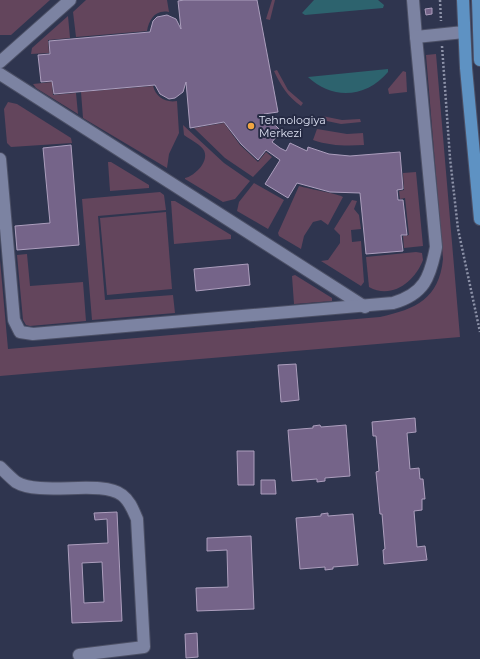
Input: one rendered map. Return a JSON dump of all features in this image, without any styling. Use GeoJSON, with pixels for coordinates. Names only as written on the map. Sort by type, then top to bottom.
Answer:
{"type":"FeatureCollection","features":[{"type":"Feature","properties":{"kind":"main road"},"geometry":{"type":"LineString","coordinates":[[463,0],[464,32],[480,219]]}},
{"type":"Feature","properties":{"kind":"main road"},"geometry":{"type":"LineString","coordinates":[[478,0],[480,60]]}},
{"type":"Feature","properties":{"kind":"lane"},"geometry":{"type":"LineString","coordinates":[[0,62],[70,0]]}},
{"type":"Feature","properties":{"kind":"lane"},"geometry":{"type":"LineString","coordinates":[[0,159],[14,320],[20,332],[33,334],[393,303],[415,294],[422,287],[432,267],[436,247],[413,0]]}},
{"type":"Feature","properties":{"kind":"lane"},"geometry":{"type":"LineString","coordinates":[[416,37],[464,32]]}},
{"type":"Feature","properties":{"kind":"lane"},"geometry":{"type":"LineString","coordinates":[[0,74],[365,306]]}},
{"type":"Feature","properties":{"kind":"lane"},"geometry":{"type":"LineString","coordinates":[[0,468],[17,482],[36,487],[108,490],[122,495],[131,506],[137,518],[144,647],[79,655]]}},
{"type":"Feature","properties":{"kind":"path"},"geometry":{"type":"LineString","coordinates":[[440,0],[450,158],[458,229],[480,332]]}},
{"type":"Feature","properties":{"kind":"shaded area"},"geometry":{"type":"Polygon","coordinates":[[[0,0],[50,0],[11,35],[0,35],[0,0]]]}},
{"type":"Feature","properties":{"kind":"shaded area"},"geometry":{"type":"Polygon","coordinates":[[[86,0],[167,0],[169,12],[160,12],[156,14],[151,19],[147,31],[76,37],[73,12],[86,0]]]}},
{"type":"Feature","properties":{"kind":"shaded area"},"geometry":{"type":"Polygon","coordinates":[[[272,0],[275,0],[270,20],[266,19],[272,0]]]}},
{"type":"Feature","properties":{"kind":"shaded area"},"geometry":{"type":"Polygon","coordinates":[[[314,0],[378,0],[384,5],[383,8],[305,15],[302,13],[314,0]]]}},
{"type":"Feature","properties":{"kind":"shaded area"},"geometry":{"type":"Polygon","coordinates":[[[68,16],[70,38],[48,40],[49,53],[31,54],[32,48],[68,16]]]}},
{"type":"Feature","properties":{"kind":"shaded area"},"geometry":{"type":"Polygon","coordinates":[[[436,54],[460,337],[0,376],[0,260],[8,349],[380,317],[415,306],[424,300],[437,284],[441,273],[443,259],[426,55],[436,54]]]}},
{"type":"Feature","properties":{"kind":"shaded area"},"geometry":{"type":"Polygon","coordinates":[[[388,69],[388,72],[380,80],[370,87],[350,93],[339,93],[328,90],[318,85],[308,77],[388,69]]]}},
{"type":"Feature","properties":{"kind":"shaded area"},"geometry":{"type":"Polygon","coordinates":[[[277,70],[288,90],[303,103],[301,106],[292,99],[282,86],[274,71],[277,70]]]}},
{"type":"Feature","properties":{"kind":"shaded area"},"geometry":{"type":"Polygon","coordinates":[[[403,71],[406,72],[407,92],[389,94],[388,89],[403,71]]]}},
{"type":"Feature","properties":{"kind":"shaded area"},"geometry":{"type":"Polygon","coordinates":[[[52,82],[53,95],[76,93],[78,114],[36,88],[33,84],[52,82]]]}},
{"type":"Feature","properties":{"kind":"shaded area"},"geometry":{"type":"Polygon","coordinates":[[[153,86],[156,93],[165,100],[177,101],[179,133],[169,154],[167,168],[83,118],[81,92],[153,86]]]}},
{"type":"Feature","properties":{"kind":"shaded area"},"geometry":{"type":"Polygon","coordinates":[[[8,102],[17,104],[71,138],[72,143],[11,147],[7,143],[4,109],[8,102]]]}},
{"type":"Feature","properties":{"kind":"shaded area"},"geometry":{"type":"Polygon","coordinates":[[[322,116],[342,120],[360,119],[361,122],[341,124],[322,120],[322,116]]]}},
{"type":"Feature","properties":{"kind":"shaded area"},"geometry":{"type":"Polygon","coordinates":[[[224,123],[240,145],[258,162],[266,152],[272,157],[253,177],[225,158],[194,128],[224,123]]]}},
{"type":"Feature","properties":{"kind":"shaded area"},"geometry":{"type":"Polygon","coordinates":[[[183,125],[224,163],[250,181],[235,199],[223,202],[185,179],[201,167],[205,158],[205,153],[201,147],[184,135],[183,125]]]}},
{"type":"Feature","properties":{"kind":"shaded area"},"geometry":{"type":"Polygon","coordinates":[[[317,129],[347,134],[363,133],[364,145],[338,145],[313,140],[317,129]]]}},
{"type":"Feature","properties":{"kind":"shaded area"},"geometry":{"type":"Polygon","coordinates":[[[108,162],[111,162],[149,185],[149,188],[110,191],[108,162]]]}},
{"type":"Feature","properties":{"kind":"shaded area"},"geometry":{"type":"Polygon","coordinates":[[[416,172],[423,246],[404,248],[403,236],[409,235],[405,198],[400,199],[399,191],[404,190],[403,173],[416,172]]]}},
{"type":"Feature","properties":{"kind":"shaded area"},"geometry":{"type":"Polygon","coordinates":[[[254,183],[284,200],[268,229],[237,211],[239,202],[254,183]]]}},
{"type":"Feature","properties":{"kind":"shaded area"},"geometry":{"type":"Polygon","coordinates":[[[299,186],[336,194],[343,197],[328,225],[321,220],[313,222],[304,236],[301,249],[279,236],[278,233],[299,186]]]}},
{"type":"Feature","properties":{"kind":"shaded area"},"geometry":{"type":"Polygon","coordinates":[[[160,192],[164,195],[166,210],[98,216],[105,300],[173,295],[175,313],[92,320],[82,199],[160,192]]]}},
{"type":"Feature","properties":{"kind":"shaded area"},"geometry":{"type":"Polygon","coordinates":[[[352,200],[357,201],[354,209],[359,215],[361,229],[351,230],[352,242],[361,241],[364,282],[361,286],[321,261],[328,260],[340,243],[340,235],[334,229],[352,200]]]}},
{"type":"Feature","properties":{"kind":"shaded area"},"geometry":{"type":"Polygon","coordinates":[[[171,201],[175,201],[231,235],[231,239],[174,244],[171,201]]]}},
{"type":"Feature","properties":{"kind":"shaded area"},"geometry":{"type":"Polygon","coordinates":[[[166,212],[172,289],[107,295],[100,218],[166,212]]]}},
{"type":"Feature","properties":{"kind":"shaded area"},"geometry":{"type":"Polygon","coordinates":[[[416,252],[422,253],[423,260],[414,275],[402,286],[394,290],[386,291],[369,287],[366,257],[416,252]]]}},
{"type":"Feature","properties":{"kind":"shaded area"},"geometry":{"type":"Polygon","coordinates":[[[27,254],[30,286],[83,282],[86,321],[30,326],[26,325],[23,320],[17,255],[27,254]]]}},
{"type":"Feature","properties":{"kind":"shaded area"},"geometry":{"type":"Polygon","coordinates":[[[295,275],[332,298],[332,301],[294,304],[292,276],[295,275]]]}},
{"type":"Feature","properties":{"kind":"building","name":"Tehnologiya Merkezi"},"geometry":{"type":"Polygon","coordinates":[[[257,0],[278,112],[264,114],[281,131],[272,142],[280,148],[286,151],[290,143],[307,151],[308,147],[329,154],[350,156],[400,152],[403,189],[397,190],[398,200],[403,200],[407,235],[401,235],[403,251],[366,254],[360,193],[330,192],[297,183],[288,198],[265,184],[280,160],[266,150],[258,160],[241,144],[224,122],[190,128],[186,82],[183,92],[175,98],[169,99],[160,94],[155,85],[54,94],[52,81],[41,82],[38,55],[50,54],[49,41],[150,32],[153,21],[157,17],[167,15],[176,19],[181,29],[178,1],[257,0]]]}},
{"type":"Feature","properties":{"kind":"building"},"geometry":{"type":"Polygon","coordinates":[[[432,8],[432,14],[426,15],[425,9],[432,8]]]}},
{"type":"Feature","properties":{"kind":"building"},"geometry":{"type":"Polygon","coordinates":[[[71,145],[79,245],[17,250],[15,226],[50,223],[43,148],[71,145]]]}},
{"type":"Feature","properties":{"kind":"building"},"geometry":{"type":"Polygon","coordinates":[[[248,264],[250,285],[196,291],[194,269],[248,264]]]}},
{"type":"Feature","properties":{"kind":"building"},"geometry":{"type":"Polygon","coordinates":[[[296,364],[299,400],[281,402],[278,365],[296,364]]]}},
{"type":"Feature","properties":{"kind":"building"},"geometry":{"type":"Polygon","coordinates":[[[415,418],[416,432],[407,433],[410,469],[419,468],[420,479],[423,479],[425,499],[422,499],[422,510],[414,511],[417,547],[425,546],[427,560],[384,564],[383,550],[385,549],[382,514],[380,514],[376,472],[379,471],[376,436],[373,436],[372,422],[415,418]]]}},
{"type":"Feature","properties":{"kind":"building"},"geometry":{"type":"Polygon","coordinates":[[[320,425],[321,427],[346,425],[350,476],[325,478],[325,481],[317,482],[317,479],[292,481],[288,430],[313,428],[313,426],[320,425]]]}},
{"type":"Feature","properties":{"kind":"building"},"geometry":{"type":"Polygon","coordinates":[[[237,451],[254,451],[254,485],[238,485],[237,451]]]}},
{"type":"Feature","properties":{"kind":"building"},"geometry":{"type":"Polygon","coordinates":[[[261,480],[275,480],[276,494],[261,494],[261,480]]]}},
{"type":"Feature","properties":{"kind":"building"},"geometry":{"type":"Polygon","coordinates":[[[117,512],[122,621],[72,623],[68,545],[108,543],[107,519],[95,520],[94,513],[117,512]],[[102,562],[82,563],[84,603],[104,602],[102,562]]]}},
{"type":"Feature","properties":{"kind":"building"},"geometry":{"type":"Polygon","coordinates":[[[328,513],[328,516],[353,514],[358,565],[333,567],[333,569],[325,570],[325,567],[300,569],[296,518],[321,516],[321,514],[328,513]]]}},
{"type":"Feature","properties":{"kind":"building"},"geometry":{"type":"Polygon","coordinates":[[[251,536],[254,609],[197,611],[196,588],[228,587],[227,550],[207,551],[207,538],[251,536]]]}},
{"type":"Feature","properties":{"kind":"building"},"geometry":{"type":"Polygon","coordinates":[[[197,633],[198,657],[186,658],[185,634],[197,633]]]}},
{"type":"Feature","properties":{"kind":"place","name":"Tehnologiya Merkezi"},"geometry":{"type":"Point","coordinates":[251,126]}}]}
